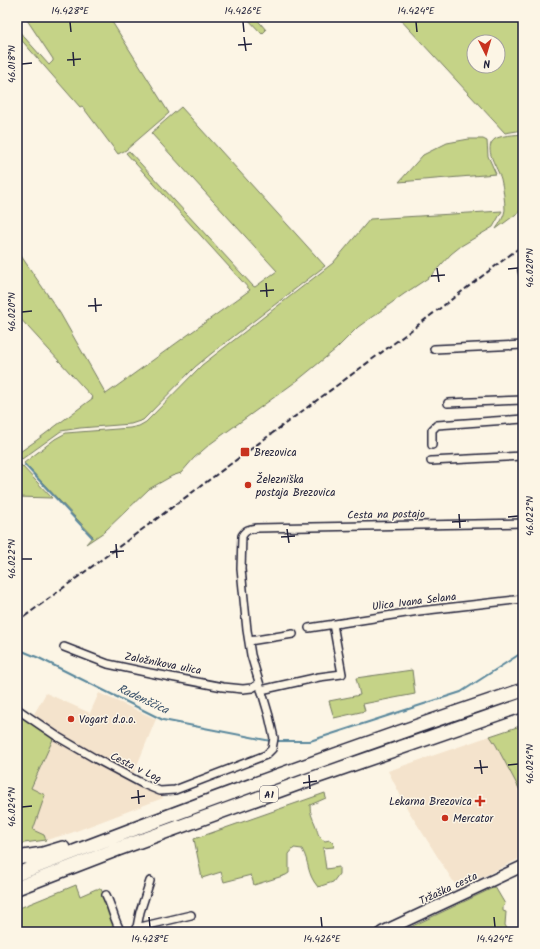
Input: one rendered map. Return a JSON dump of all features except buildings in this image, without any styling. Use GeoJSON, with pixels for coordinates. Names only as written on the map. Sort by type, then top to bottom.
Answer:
{"type":"FeatureCollection","features":[{"type":"Feature","properties":{"kind":"highway","name":"A1"},"geometry":{"type":"LineString","coordinates":[[17,874],[111,837],[523,690]]}},
{"type":"Feature","properties":{"kind":"highway","name":"A1"},"geometry":{"type":"LineString","coordinates":[[17,888],[185,824],[523,704]]}},
{"type":"Feature","properties":{"kind":"highway"},"geometry":{"type":"LineString","coordinates":[[17,858],[43,854],[99,837],[111,837]]}},
{"type":"Feature","properties":{"kind":"main road","name":"Tržaška cesta"},"geometry":{"type":"LineString","coordinates":[[382,932],[523,866]]}},
{"type":"Feature","properties":{"kind":"street"},"geometry":{"type":"LineString","coordinates":[[434,349],[523,345]]}},
{"type":"Feature","properties":{"kind":"street"},"geometry":{"type":"LineString","coordinates":[[448,403],[523,400]]}},
{"type":"Feature","properties":{"kind":"street"},"geometry":{"type":"LineString","coordinates":[[432,445],[432,430],[437,426],[523,419]]}},
{"type":"Feature","properties":{"kind":"street"},"geometry":{"type":"LineString","coordinates":[[431,461],[523,456]]}},
{"type":"Feature","properties":{"kind":"street","name":"Cesta na postajo"},"geometry":{"type":"LineString","coordinates":[[248,641],[241,568],[242,536],[245,531],[249,529],[523,523]]}},
{"type":"Feature","properties":{"kind":"street","name":"Ulica Ivana Selana"},"geometry":{"type":"LineString","coordinates":[[309,628],[419,611],[523,599]]}},
{"type":"Feature","properties":{"kind":"street","name":"Založnikova ulica"},"geometry":{"type":"LineString","coordinates":[[64,647],[108,664],[150,673],[243,689],[342,674],[333,624]]}},
{"type":"Feature","properties":{"kind":"street"},"geometry":{"type":"LineString","coordinates":[[260,687],[248,641],[293,634]]}},
{"type":"Feature","properties":{"kind":"street","name":"Cesta v Log"},"geometry":{"type":"LineString","coordinates":[[17,709],[58,737],[143,784],[160,791],[175,790],[266,755],[272,749],[274,742],[260,687]]}},
{"type":"Feature","properties":{"kind":"street"},"geometry":{"type":"LineString","coordinates":[[136,930],[150,881]]}},
{"type":"Feature","properties":{"kind":"street"},"geometry":{"type":"LineString","coordinates":[[106,895],[112,906],[121,932]]}},
{"type":"Feature","properties":{"kind":"street"},"geometry":{"type":"LineString","coordinates":[[136,930],[192,915]]}},
{"type":"Feature","properties":{"kind":"shaded area"},"geometry":{"type":"Polygon","coordinates":[[[46,693],[90,713],[99,693],[156,719],[131,780],[151,791],[161,793],[163,798],[71,833],[46,840],[44,835],[33,830],[45,795],[31,789],[54,737],[30,721],[46,693]]]}},
{"type":"Feature","properties":{"kind":"shaded area"},"geometry":{"type":"Polygon","coordinates":[[[490,736],[496,744],[523,795],[523,857],[458,889],[408,810],[388,771],[490,736]]]}},
{"type":"Feature","properties":{"kind":"green space"},"geometry":{"type":"Polygon","coordinates":[[[25,17],[109,17],[169,113],[126,150],[118,154],[82,106],[80,107],[17,35],[17,29],[49,65],[53,61],[25,17]]]}},
{"type":"Feature","properties":{"kind":"green space"},"geometry":{"type":"Polygon","coordinates":[[[246,17],[255,17],[266,30],[262,34],[246,17]]]}},
{"type":"Feature","properties":{"kind":"green space"},"geometry":{"type":"Polygon","coordinates":[[[398,17],[522,17],[523,130],[505,133],[398,17]]]}},
{"type":"Feature","properties":{"kind":"green space"},"geometry":{"type":"Polygon","coordinates":[[[181,107],[325,266],[195,367],[143,420],[131,424],[61,431],[22,459],[17,454],[93,398],[17,315],[17,250],[60,313],[106,394],[250,290],[126,153],[129,151],[253,286],[255,287],[277,271],[151,133],[181,107]]]}},
{"type":"Feature","properties":{"kind":"green space"},"geometry":{"type":"Polygon","coordinates":[[[523,134],[523,209],[496,229],[504,215],[505,202],[501,179],[490,153],[491,143],[495,139],[505,136],[523,134]]]}},
{"type":"Feature","properties":{"kind":"green space"},"geometry":{"type":"Polygon","coordinates":[[[469,139],[483,139],[487,141],[488,156],[496,174],[399,182],[423,155],[447,143],[469,139]]]}},
{"type":"Feature","properties":{"kind":"green space"},"geometry":{"type":"Polygon","coordinates":[[[502,211],[493,227],[461,246],[451,254],[431,276],[358,327],[336,349],[298,380],[210,444],[194,458],[181,473],[172,476],[149,489],[104,532],[86,544],[93,536],[24,463],[55,439],[66,433],[130,428],[139,426],[146,422],[202,365],[333,263],[370,219],[502,211]]]}},
{"type":"Feature","properties":{"kind":"green space"},"geometry":{"type":"Polygon","coordinates":[[[21,465],[52,498],[17,497],[17,468],[21,465]]]}},
{"type":"Feature","properties":{"kind":"green space"},"geometry":{"type":"Polygon","coordinates":[[[412,670],[415,694],[363,704],[365,711],[334,718],[329,701],[360,695],[356,678],[412,670]]]}},
{"type":"Feature","properties":{"kind":"green space"},"geometry":{"type":"Polygon","coordinates":[[[17,711],[54,737],[31,788],[45,795],[33,830],[44,835],[46,840],[17,844],[17,711]]]}},
{"type":"Feature","properties":{"kind":"green space"},"geometry":{"type":"Polygon","coordinates":[[[523,725],[523,796],[490,736],[523,725]]]}},
{"type":"Feature","properties":{"kind":"green space"},"geometry":{"type":"Polygon","coordinates":[[[325,793],[326,798],[310,805],[310,808],[319,836],[325,841],[330,840],[333,843],[334,847],[323,848],[326,869],[339,867],[339,874],[333,882],[318,887],[310,873],[302,849],[294,848],[289,854],[289,873],[286,875],[254,885],[251,875],[224,882],[221,872],[202,878],[194,839],[325,793]]]}},
{"type":"Feature","properties":{"kind":"green space"},"geometry":{"type":"Polygon","coordinates":[[[76,885],[80,896],[96,889],[101,889],[119,932],[17,932],[17,909],[76,885]]]}},
{"type":"Feature","properties":{"kind":"green space"},"geometry":{"type":"Polygon","coordinates":[[[495,887],[505,904],[503,911],[506,912],[505,925],[509,932],[400,932],[495,887]]]}},
{"type":"Feature","properties":{"kind":"waterway"},"geometry":{"type":"LineString","coordinates":[[25,465],[92,537]]}},
{"type":"Feature","properties":{"kind":"waterway","name":"Radenščica"},"geometry":{"type":"LineString","coordinates":[[17,650],[39,658],[163,720],[271,741]]}},
{"type":"Feature","properties":{"kind":"waterway"},"geometry":{"type":"LineString","coordinates":[[276,741],[310,741],[461,692],[523,652]]}},
{"type":"Feature","properties":{"kind":"railway"},"geometry":{"type":"LineString","coordinates":[[17,622],[397,341],[523,245]]}},
{"type":"Feature","properties":{"kind":"place","name":"Brezovica"},"geometry":{"type":"Point","coordinates":[245,452]}},
{"type":"Feature","properties":{"kind":"place","name":"Železniška postaja Brezovica"},"geometry":{"type":"Point","coordinates":[248,485]}},
{"type":"Feature","properties":{"kind":"place","name":"Vogart d.o.o."},"geometry":{"type":"Point","coordinates":[71,719]}},
{"type":"Feature","properties":{"kind":"place","name":"Lekarna Brezovica"},"geometry":{"type":"Point","coordinates":[480,801]}},
{"type":"Feature","properties":{"kind":"place","name":"Mercator"},"geometry":{"type":"Point","coordinates":[445,818]}}]}
